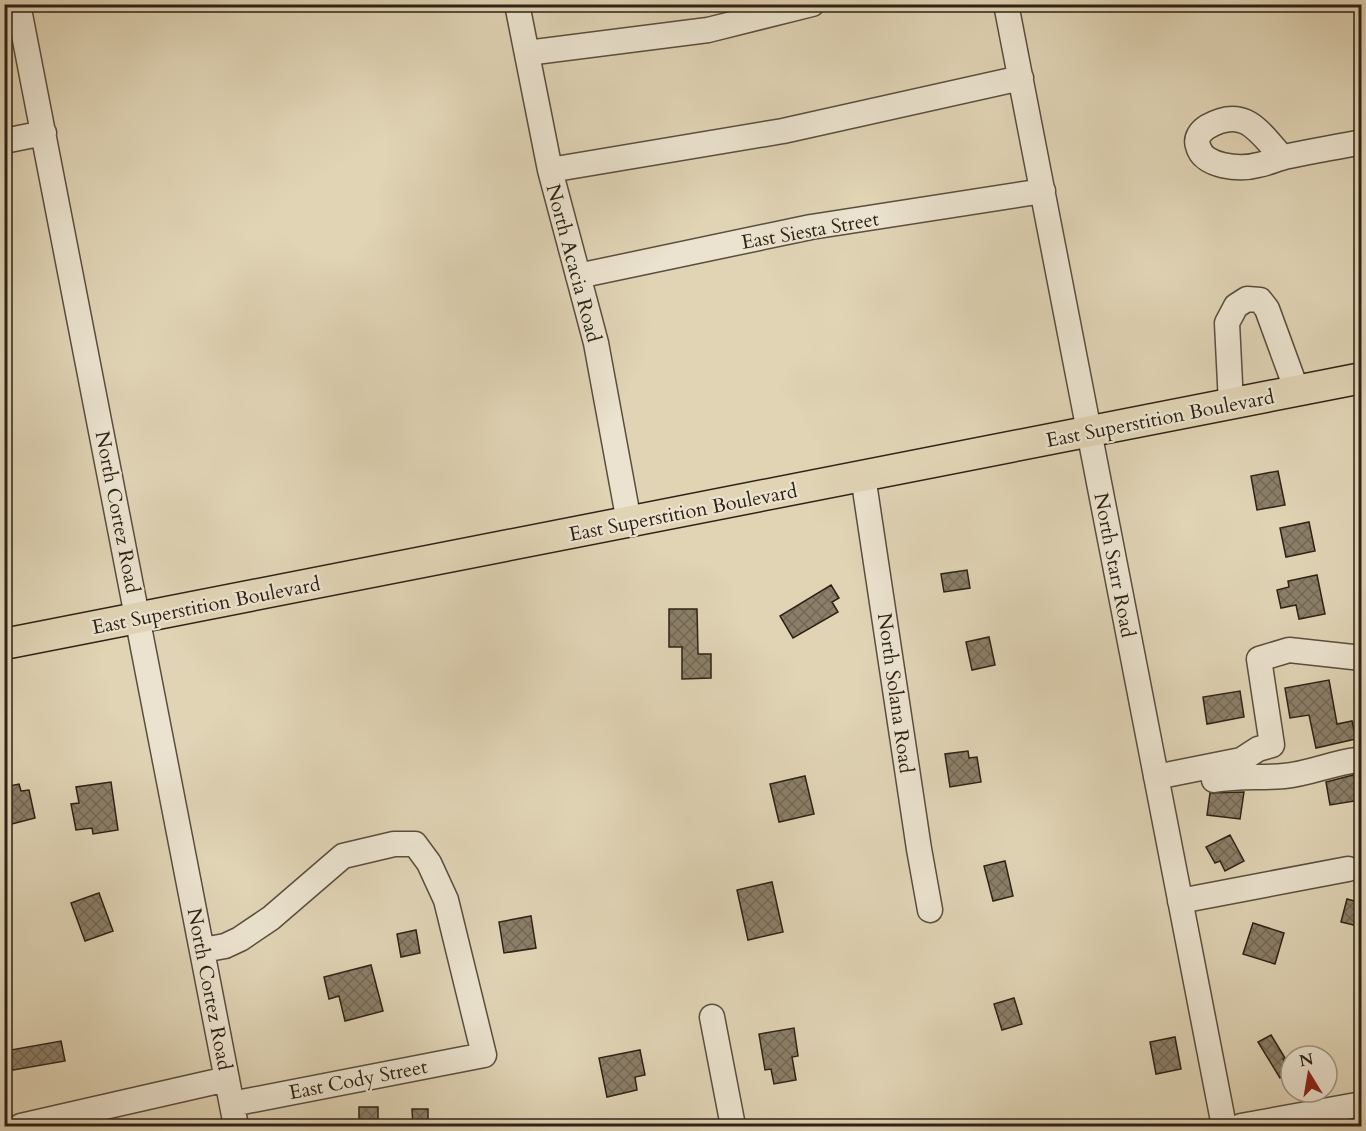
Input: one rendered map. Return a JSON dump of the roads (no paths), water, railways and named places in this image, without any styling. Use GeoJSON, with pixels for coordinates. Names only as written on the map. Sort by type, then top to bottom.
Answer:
{"type":"FeatureCollection","features":[{"type":"Feature","properties":{"kind":"main road","name":"East Superstition Boulevard"},"geometry":{"type":"LineString","coordinates":[[4,644],[1362,378]]}},
{"type":"Feature","properties":{"kind":"street","name":"North Cortez Road"},"geometry":{"type":"LineString","coordinates":[[18,4],[234,1115]]}},
{"type":"Feature","properties":{"kind":"street","name":"North Acacia Road"},"geometry":{"type":"LineString","coordinates":[[517,4],[550,170],[596,343],[629,522]]}},
{"type":"Feature","properties":{"kind":"street"},"geometry":{"type":"LineString","coordinates":[[527,53],[708,30],[812,4]]}},
{"type":"Feature","properties":{"kind":"street","name":"North Starr Road"},"geometry":{"type":"LineString","coordinates":[[1006,4],[1224,1126]]}},
{"type":"Feature","properties":{"kind":"street"},"geometry":{"type":"LineString","coordinates":[[550,170],[783,131],[1021,78]]}},
{"type":"Feature","properties":{"kind":"street"},"geometry":{"type":"LineString","coordinates":[[1282,157],[1250,123],[1241,119],[1229,118],[1209,126],[1201,131],[1197,139],[1197,145],[1203,158],[1212,162],[1249,166],[1282,157],[1362,142]]}},
{"type":"Feature","properties":{"kind":"street"},"geometry":{"type":"LineString","coordinates":[[4,141],[44,134]]}},
{"type":"Feature","properties":{"kind":"street","name":"East Siesta Street"},"geometry":{"type":"LineString","coordinates":[[578,276],[811,227],[1043,191]]}},
{"type":"Feature","properties":{"kind":"street"},"geometry":{"type":"LineString","coordinates":[[1231,404],[1227,322],[1236,306],[1247,299],[1260,300],[1267,309],[1297,391]]}},
{"type":"Feature","properties":{"kind":"street","name":"North Solana Road"},"geometry":{"type":"LineString","coordinates":[[863,476],[930,910]]}},
{"type":"Feature","properties":{"kind":"street"},"geometry":{"type":"LineString","coordinates":[[1157,784],[1241,760],[1258,749],[1272,745],[1259,659],[1289,650],[1362,658]]}},
{"type":"Feature","properties":{"kind":"street"},"geometry":{"type":"LineString","coordinates":[[1157,784],[1238,776],[1285,776],[1357,760]]}},
{"type":"Feature","properties":{"kind":"street","name":"East Cody Street"},"geometry":{"type":"LineString","coordinates":[[203,950],[225,946],[240,939],[270,918],[343,856],[394,844],[415,843],[429,863],[446,900],[484,1055],[234,1115]]}},
{"type":"Feature","properties":{"kind":"street"},"geometry":{"type":"LineString","coordinates":[[1180,901],[1348,869]]}},
{"type":"Feature","properties":{"kind":"street"},"geometry":{"type":"LineString","coordinates":[[712,1017],[733,1126]]}},
{"type":"Feature","properties":{"kind":"street"},"geometry":{"type":"LineString","coordinates":[[21,1126],[227,1079]]}},
{"type":"Feature","properties":{"kind":"street"},"geometry":{"type":"LineString","coordinates":[[1241,1126],[1362,1104]]}}]}
